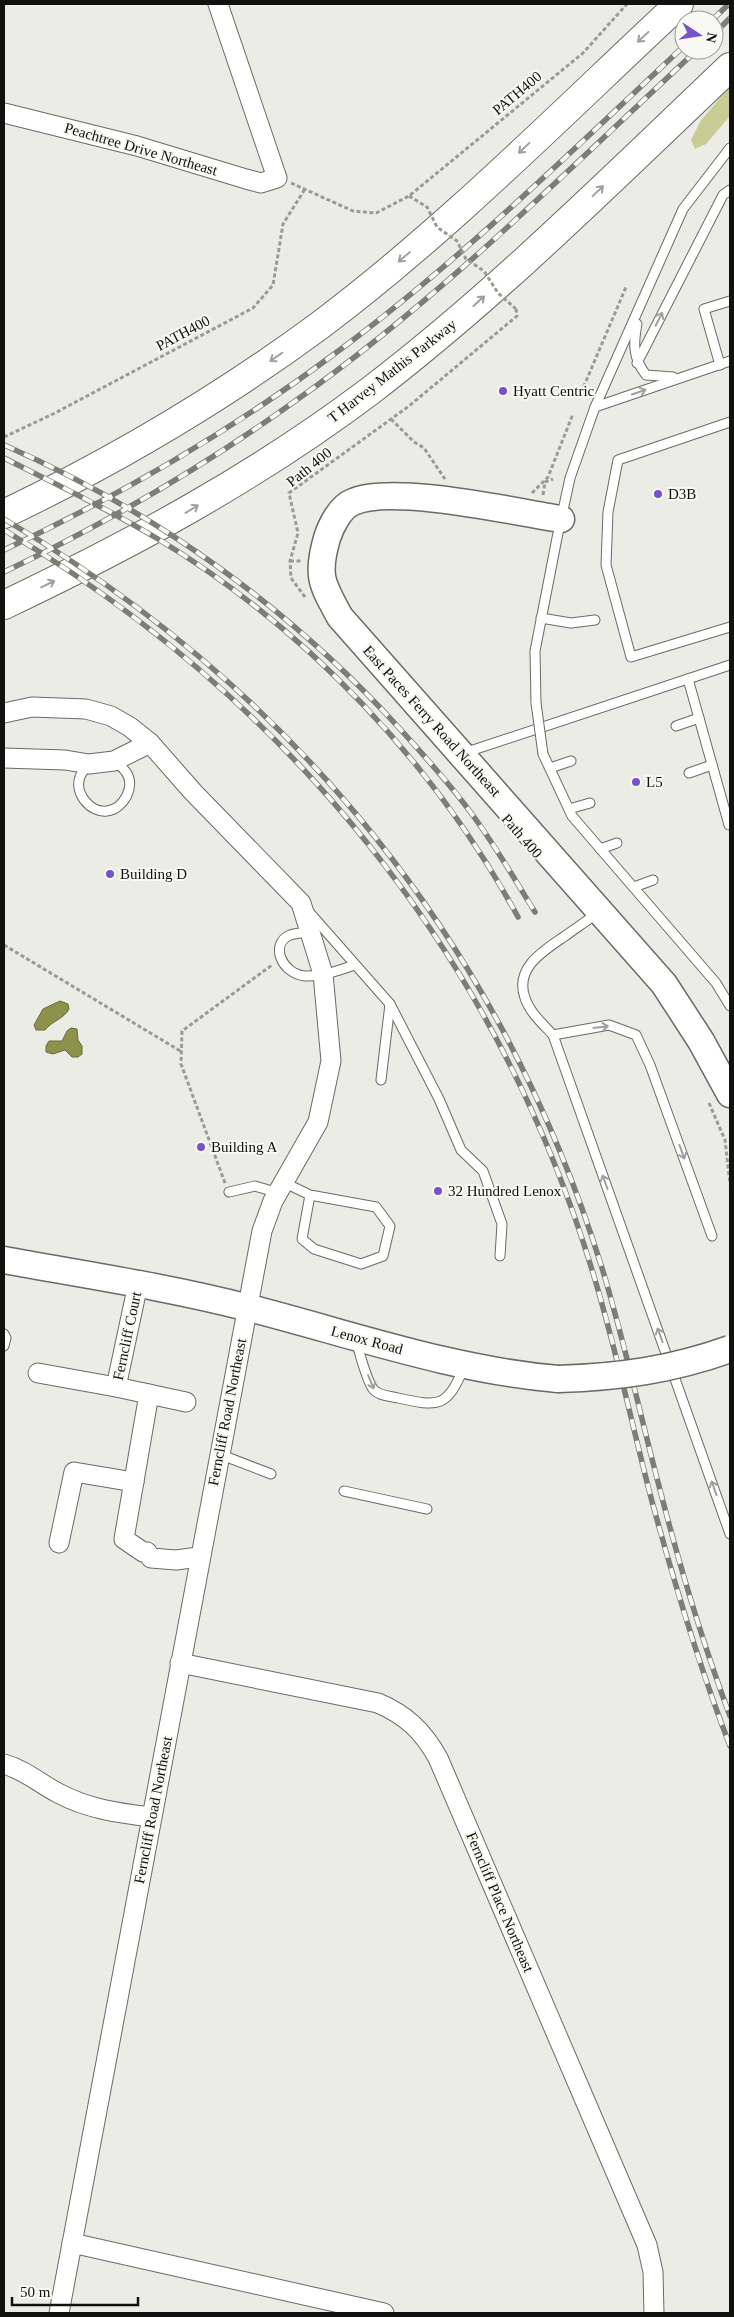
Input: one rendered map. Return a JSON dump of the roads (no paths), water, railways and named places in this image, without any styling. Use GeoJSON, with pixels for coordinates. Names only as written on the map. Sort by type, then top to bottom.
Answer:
{"type":"FeatureCollection","features":[{"type":"Feature","properties":{"kind":"highway"},"geometry":{"type":"LineString","coordinates":[[4,514],[125,453],[174,424],[273,359],[320,325],[445,221],[679,4]]}},
{"type":"Feature","properties":{"kind":"highway","name":"T Harvey Mathis Parkway"},"geometry":{"type":"LineString","coordinates":[[4,605],[165,525],[268,462],[370,391],[465,314],[514,270],[730,67]]}},
{"type":"Feature","properties":{"kind":"street","name":"Peachtree Drive Northeast"},"geometry":{"type":"LineString","coordinates":[[4,113],[137,146],[261,183],[277,178],[218,4]]}},
{"type":"Feature","properties":{"kind":"street","name":"East Paces Ferry Road Northeast"},"geometry":{"type":"LineString","coordinates":[[561,519],[432,499],[384,495],[353,502],[343,509],[329,530],[320,563],[324,587],[340,617],[664,984],[701,1041],[718,1095]]}},
{"type":"Feature","properties":{"kind":"street"},"geometry":{"type":"LineString","coordinates":[[4,714],[32,707],[86,709],[111,716],[130,726],[150,742],[193,792],[301,903]]}},
{"type":"Feature","properties":{"kind":"street"},"geometry":{"type":"LineString","coordinates":[[4,758],[64,760],[89,764],[114,761],[150,742]]}},
{"type":"Feature","properties":{"kind":"street","name":"Ferncliff Road Northeast"},"geometry":{"type":"LineString","coordinates":[[59,2313],[200,1551],[262,1230],[282,1188],[318,1122],[331,1061],[323,974],[301,903]]}},
{"type":"Feature","properties":{"kind":"street","name":"Lenox Road"},"geometry":{"type":"LineString","coordinates":[[4,1260],[138,1284],[246,1307],[464,1366],[511,1375],[558,1379],[613,1377],[668,1368],[730,1349]]}},
{"type":"Feature","properties":{"kind":"street","name":"Ferncliff Court"},"geometry":{"type":"LineString","coordinates":[[116,1388],[138,1284]]}},
{"type":"Feature","properties":{"kind":"street","name":"Ferncliff Court"},"geometry":{"type":"LineString","coordinates":[[38,1373],[186,1402]]}},
{"type":"Feature","properties":{"kind":"street"},"geometry":{"type":"LineString","coordinates":[[149,1394],[124,1539],[143,1552],[153,1548],[184,1552],[200,1551]]}},
{"type":"Feature","properties":{"kind":"street"},"geometry":{"type":"LineString","coordinates":[[59,1543],[74,1472],[134,1482]]}},
{"type":"Feature","properties":{"kind":"street","name":"Ferncliff Place Northeast"},"geometry":{"type":"LineString","coordinates":[[180,1663],[378,1703],[407,1718],[420,1730],[438,1758],[647,2245],[653,2272],[654,2313]]}},
{"type":"Feature","properties":{"kind":"street"},"geometry":{"type":"LineString","coordinates":[[4,1764],[20,1769],[85,1806],[114,1813],[151,1817]]}},
{"type":"Feature","properties":{"kind":"street"},"geometry":{"type":"LineString","coordinates":[[72,2243],[384,2313]]}},
{"type":"Feature","properties":{"kind":"lane"},"geometry":{"type":"LineString","coordinates":[[730,148],[683,209],[595,407],[570,478],[535,650],[536,702],[543,754],[569,810],[600,849],[716,983],[730,1006]]}},
{"type":"Feature","properties":{"kind":"lane"},"geometry":{"type":"LineString","coordinates":[[637,363],[719,204],[730,190]]}},
{"type":"Feature","properties":{"kind":"lane"},"geometry":{"type":"LineString","coordinates":[[720,365],[704,309],[730,301]]}},
{"type":"Feature","properties":{"kind":"lane"},"geometry":{"type":"LineString","coordinates":[[639,311],[634,342],[637,363],[646,375],[661,378],[683,377]]}},
{"type":"Feature","properties":{"kind":"lane"},"geometry":{"type":"LineString","coordinates":[[595,407],[730,361]]}},
{"type":"Feature","properties":{"kind":"lane"},"geometry":{"type":"LineString","coordinates":[[730,422],[618,460],[608,512],[606,565],[631,657],[730,627]]}},
{"type":"Feature","properties":{"kind":"lane"},"geometry":{"type":"LineString","coordinates":[[542,618],[571,623],[595,620]]}},
{"type":"Feature","properties":{"kind":"lane"},"geometry":{"type":"LineString","coordinates":[[461,754],[730,665]]}},
{"type":"Feature","properties":{"kind":"lane"},"geometry":{"type":"LineString","coordinates":[[688,679],[729,825]]}},
{"type":"Feature","properties":{"kind":"lane"},"geometry":{"type":"LineString","coordinates":[[676,726],[699,718]]}},
{"type":"Feature","properties":{"kind":"lane"},"geometry":{"type":"LineString","coordinates":[[89,764],[79,778],[80,795],[91,808],[107,811],[122,804],[130,789],[127,772],[114,761]]}},
{"type":"Feature","properties":{"kind":"lane"},"geometry":{"type":"LineString","coordinates":[[550,768],[571,761]]}},
{"type":"Feature","properties":{"kind":"lane"},"geometry":{"type":"LineString","coordinates":[[689,773],[712,765]]}},
{"type":"Feature","properties":{"kind":"lane"},"geometry":{"type":"LineString","coordinates":[[569,810],[590,803]]}},
{"type":"Feature","properties":{"kind":"lane"},"geometry":{"type":"LineString","coordinates":[[600,849],[618,844]]}},
{"type":"Feature","properties":{"kind":"lane"},"geometry":{"type":"LineString","coordinates":[[634,887],[653,880]]}},
{"type":"Feature","properties":{"kind":"lane"},"geometry":{"type":"LineString","coordinates":[[301,903],[390,1004],[439,1099],[462,1150],[483,1171],[502,1224],[500,1256]]}},
{"type":"Feature","properties":{"kind":"lane"},"geometry":{"type":"LineString","coordinates":[[600,912],[548,946],[528,965],[524,982],[524,997],[538,1019],[553,1035],[730,1534]]}},
{"type":"Feature","properties":{"kind":"lane"},"geometry":{"type":"LineString","coordinates":[[309,932],[290,935],[284,940],[280,950],[280,959],[290,971],[304,976],[323,974],[355,965]]}},
{"type":"Feature","properties":{"kind":"lane"},"geometry":{"type":"LineString","coordinates":[[380,1080],[390,1004]]}},
{"type":"Feature","properties":{"kind":"lane"},"geometry":{"type":"LineString","coordinates":[[553,1035],[609,1025],[636,1035],[650,1065],[712,1236]]}},
{"type":"Feature","properties":{"kind":"lane"},"geometry":{"type":"LineString","coordinates":[[229,1192],[255,1186],[282,1188],[310,1196],[376,1207],[390,1226],[383,1256],[361,1264],[314,1249],[302,1239],[310,1196]]}},
{"type":"Feature","properties":{"kind":"lane"},"geometry":{"type":"LineString","coordinates":[[4,1334],[6,1338],[4,1346]]}},
{"type":"Feature","properties":{"kind":"lane"},"geometry":{"type":"LineString","coordinates":[[354,1336],[373,1388],[379,1394],[429,1405],[445,1399],[454,1390],[464,1366]]}},
{"type":"Feature","properties":{"kind":"lane"},"geometry":{"type":"LineString","coordinates":[[219,1454],[271,1474]]}},
{"type":"Feature","properties":{"kind":"lane"},"geometry":{"type":"LineString","coordinates":[[344,1491],[427,1509]]}},
{"type":"Feature","properties":{"kind":"railway"},"geometry":{"type":"LineString","coordinates":[[723,10],[729,4]]}},
{"type":"Feature","properties":{"kind":"railway"},"geometry":{"type":"LineString","coordinates":[[724,24],[730,18]]}},
{"type":"Feature","properties":{"kind":"railway"},"geometry":{"type":"LineString","coordinates":[[4,550],[135,483],[220,433],[341,349],[474,241],[674,55]]}},
{"type":"Feature","properties":{"kind":"railway"},"geometry":{"type":"LineString","coordinates":[[4,572],[80,534],[155,492],[263,424],[351,360],[454,275],[686,60]]}},
{"type":"Feature","properties":{"kind":"railway"},"geometry":{"type":"LineString","coordinates":[[4,445],[60,471],[114,500],[167,532],[218,566],[313,643],[358,685],[448,783],[490,840],[535,912]]}},
{"type":"Feature","properties":{"kind":"railway"},"geometry":{"type":"LineString","coordinates":[[4,458],[101,507],[158,539],[213,575],[316,658],[363,704],[407,754],[448,806],[485,861],[518,917]]}},
{"type":"Feature","properties":{"kind":"railway"},"geometry":{"type":"LineString","coordinates":[[4,519],[109,587],[206,663],[295,746],[375,836],[445,934],[507,1038],[559,1150],[602,1268],[618,1322],[683,1573],[730,1716]]}},
{"type":"Feature","properties":{"kind":"railway"},"geometry":{"type":"LineString","coordinates":[[4,530],[107,598],[203,673],[290,756],[369,846],[439,943],[500,1046],[552,1156],[593,1273],[668,1558],[697,1652],[730,1746]]}},
{"type":"Feature","properties":{"kind":"place","name":"Hyatt Centric"},"geometry":{"type":"Point","coordinates":[503,391]}},
{"type":"Feature","properties":{"kind":"place","name":"D3B"},"geometry":{"type":"Point","coordinates":[658,494]}},
{"type":"Feature","properties":{"kind":"place","name":"L5"},"geometry":{"type":"Point","coordinates":[636,782]}},
{"type":"Feature","properties":{"kind":"place","name":"Building D"},"geometry":{"type":"Point","coordinates":[110,874]}},
{"type":"Feature","properties":{"kind":"place","name":"Building A"},"geometry":{"type":"Point","coordinates":[201,1147]}},
{"type":"Feature","properties":{"kind":"place","name":"32 Hundred Lenox"},"geometry":{"type":"Point","coordinates":[438,1191]}}]}
